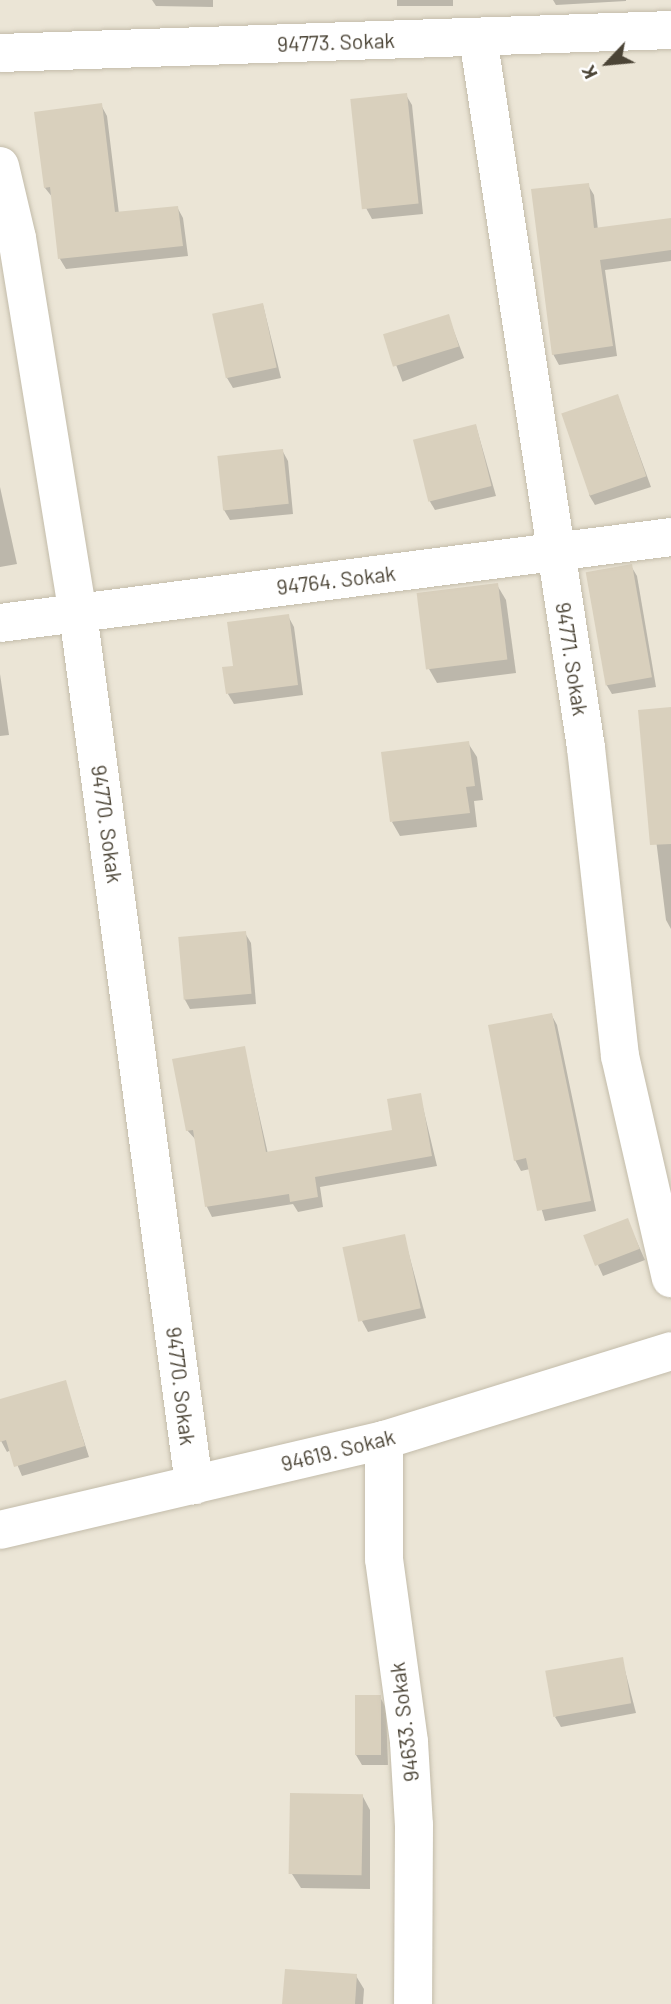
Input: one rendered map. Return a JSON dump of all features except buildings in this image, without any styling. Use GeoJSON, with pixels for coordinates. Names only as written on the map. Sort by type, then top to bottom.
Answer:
{"type":"FeatureCollection","features":[{"type":"Feature","properties":{"kind":"street","name":"94773. Sokak"},"geometry":{"type":"LineString","coordinates":[[0,54],[671,30]]}},
{"type":"Feature","properties":{"kind":"street","name":"94771. Sokak"},"geometry":{"type":"LineString","coordinates":[[478,37],[588,762],[620,1056],[671,1278]]}},
{"type":"Feature","properties":{"kind":"street","name":"94770. Sokak"},"geometry":{"type":"LineString","coordinates":[[0,166],[17,238],[78,613],[194,1485]]}},
{"type":"Feature","properties":{"kind":"street","name":"94764. Sokak"},"geometry":{"type":"LineString","coordinates":[[0,623],[671,537]]}},
{"type":"Feature","properties":{"kind":"street","name":"94619. Sokak"},"geometry":{"type":"LineString","coordinates":[[0,1530],[384,1440],[671,1351]]}},
{"type":"Feature","properties":{"kind":"street","name":"94633. Sokak"},"geometry":{"type":"LineString","coordinates":[[384,1440],[384,1559],[409,1742],[414,1825],[413,2004]]}},
{"type":"Feature","properties":{"kind":"shaded area"},"geometry":{"type":"Polygon","coordinates":[[[0,0],[671,0],[671,2004],[0,2004],[0,0]]]}}]}
